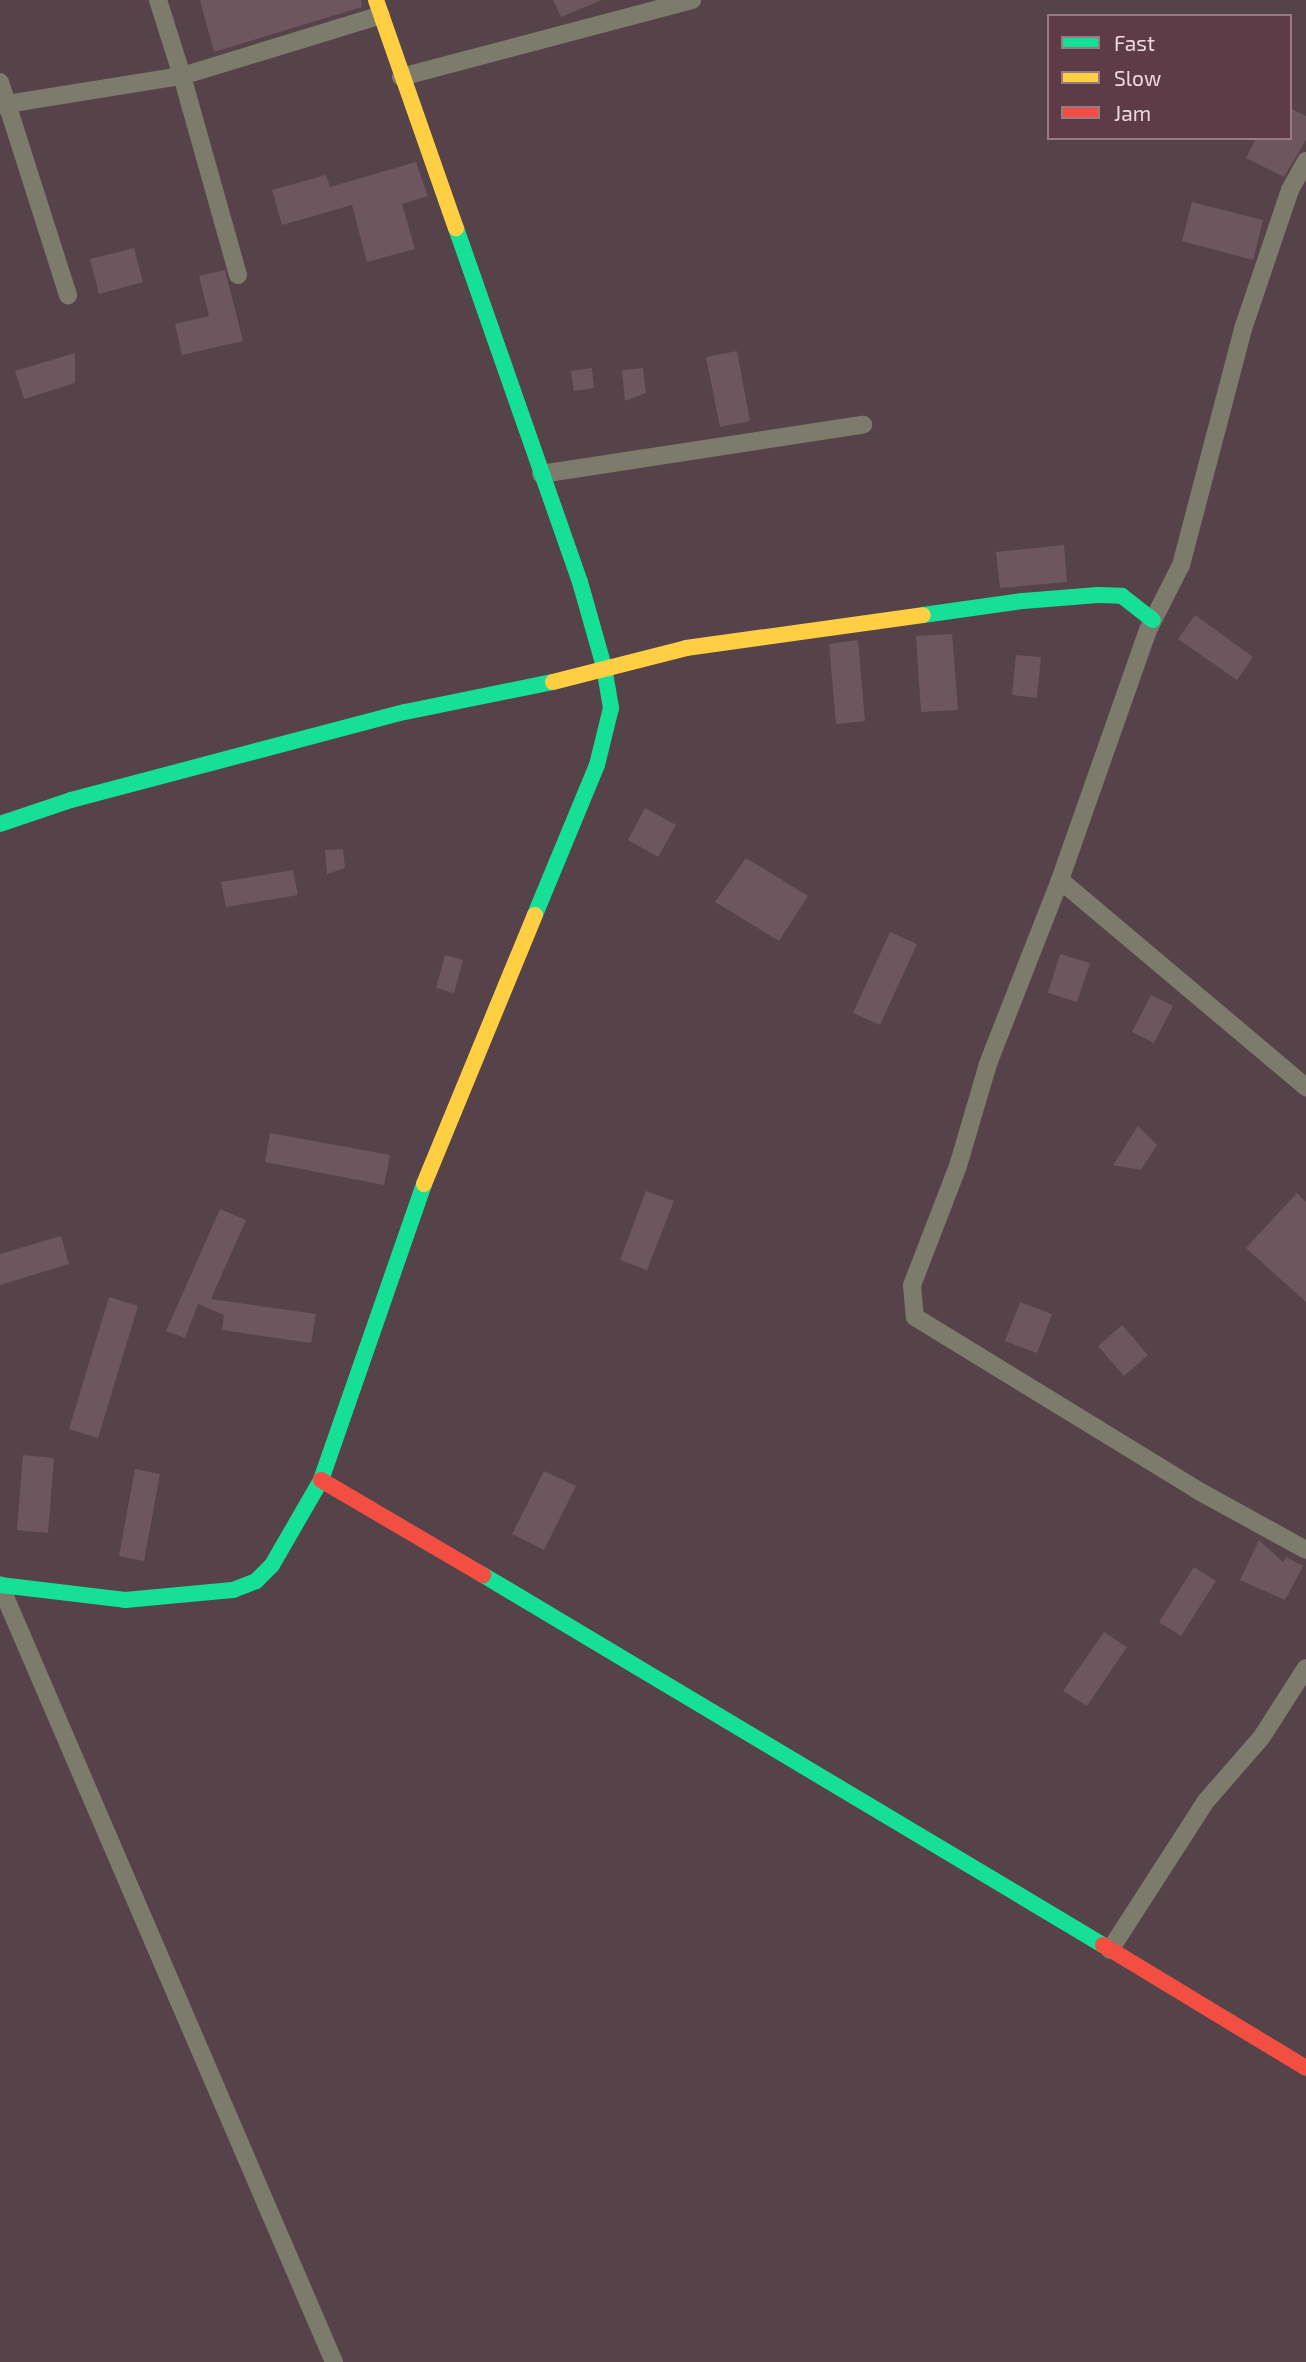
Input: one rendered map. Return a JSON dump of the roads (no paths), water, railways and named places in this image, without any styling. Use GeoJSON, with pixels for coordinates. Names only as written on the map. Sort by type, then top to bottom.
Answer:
{"type":"FeatureCollection","features":[{"type":"Feature","properties":{"kind":"street"},"geometry":{"type":"LineString","coordinates":[[158,0],[238,275]]}},
{"type":"Feature","properties":{"kind":"street"},"geometry":{"type":"LineString","coordinates":[[401,77],[692,0]]}},
{"type":"Feature","properties":{"kind":"street"},"geometry":{"type":"LineString","coordinates":[[0,1585],[125,1600],[233,1590],[256,1581],[272,1564],[321,1480],[412,1212],[597,765],[611,708],[604,667],[580,582],[378,8],[181,76],[3,104]]}},
{"type":"Feature","properties":{"kind":"street"},"geometry":{"type":"LineString","coordinates":[[0,82],[3,104],[68,295]]}},
{"type":"Feature","properties":{"kind":"street"},"geometry":{"type":"LineString","coordinates":[[1306,161],[1290,190],[1243,329],[1181,565],[1153,620],[1060,880],[988,1064],[958,1166],[912,1285],[915,1317],[1197,1490],[1306,1550]]}},
{"type":"Feature","properties":{"kind":"street"},"geometry":{"type":"LineString","coordinates":[[541,474],[863,425]]}},
{"type":"Feature","properties":{"kind":"street"},"geometry":{"type":"LineString","coordinates":[[0,824],[71,800],[405,712],[527,688],[604,667],[728,641],[1048,599],[1122,596],[1153,620]]}},
{"type":"Feature","properties":{"kind":"street"},"geometry":{"type":"LineString","coordinates":[[1060,880],[1306,1087]]}},
{"type":"Feature","properties":{"kind":"street"},"geometry":{"type":"LineString","coordinates":[[321,1480],[1306,2068]]}},
{"type":"Feature","properties":{"kind":"street"},"geometry":{"type":"LineString","coordinates":[[0,1585],[334,2362]]}},
{"type":"Feature","properties":{"kind":"street"},"geometry":{"type":"LineString","coordinates":[[1110,1950],[1206,1801],[1261,1738],[1306,1668]]}}]}
